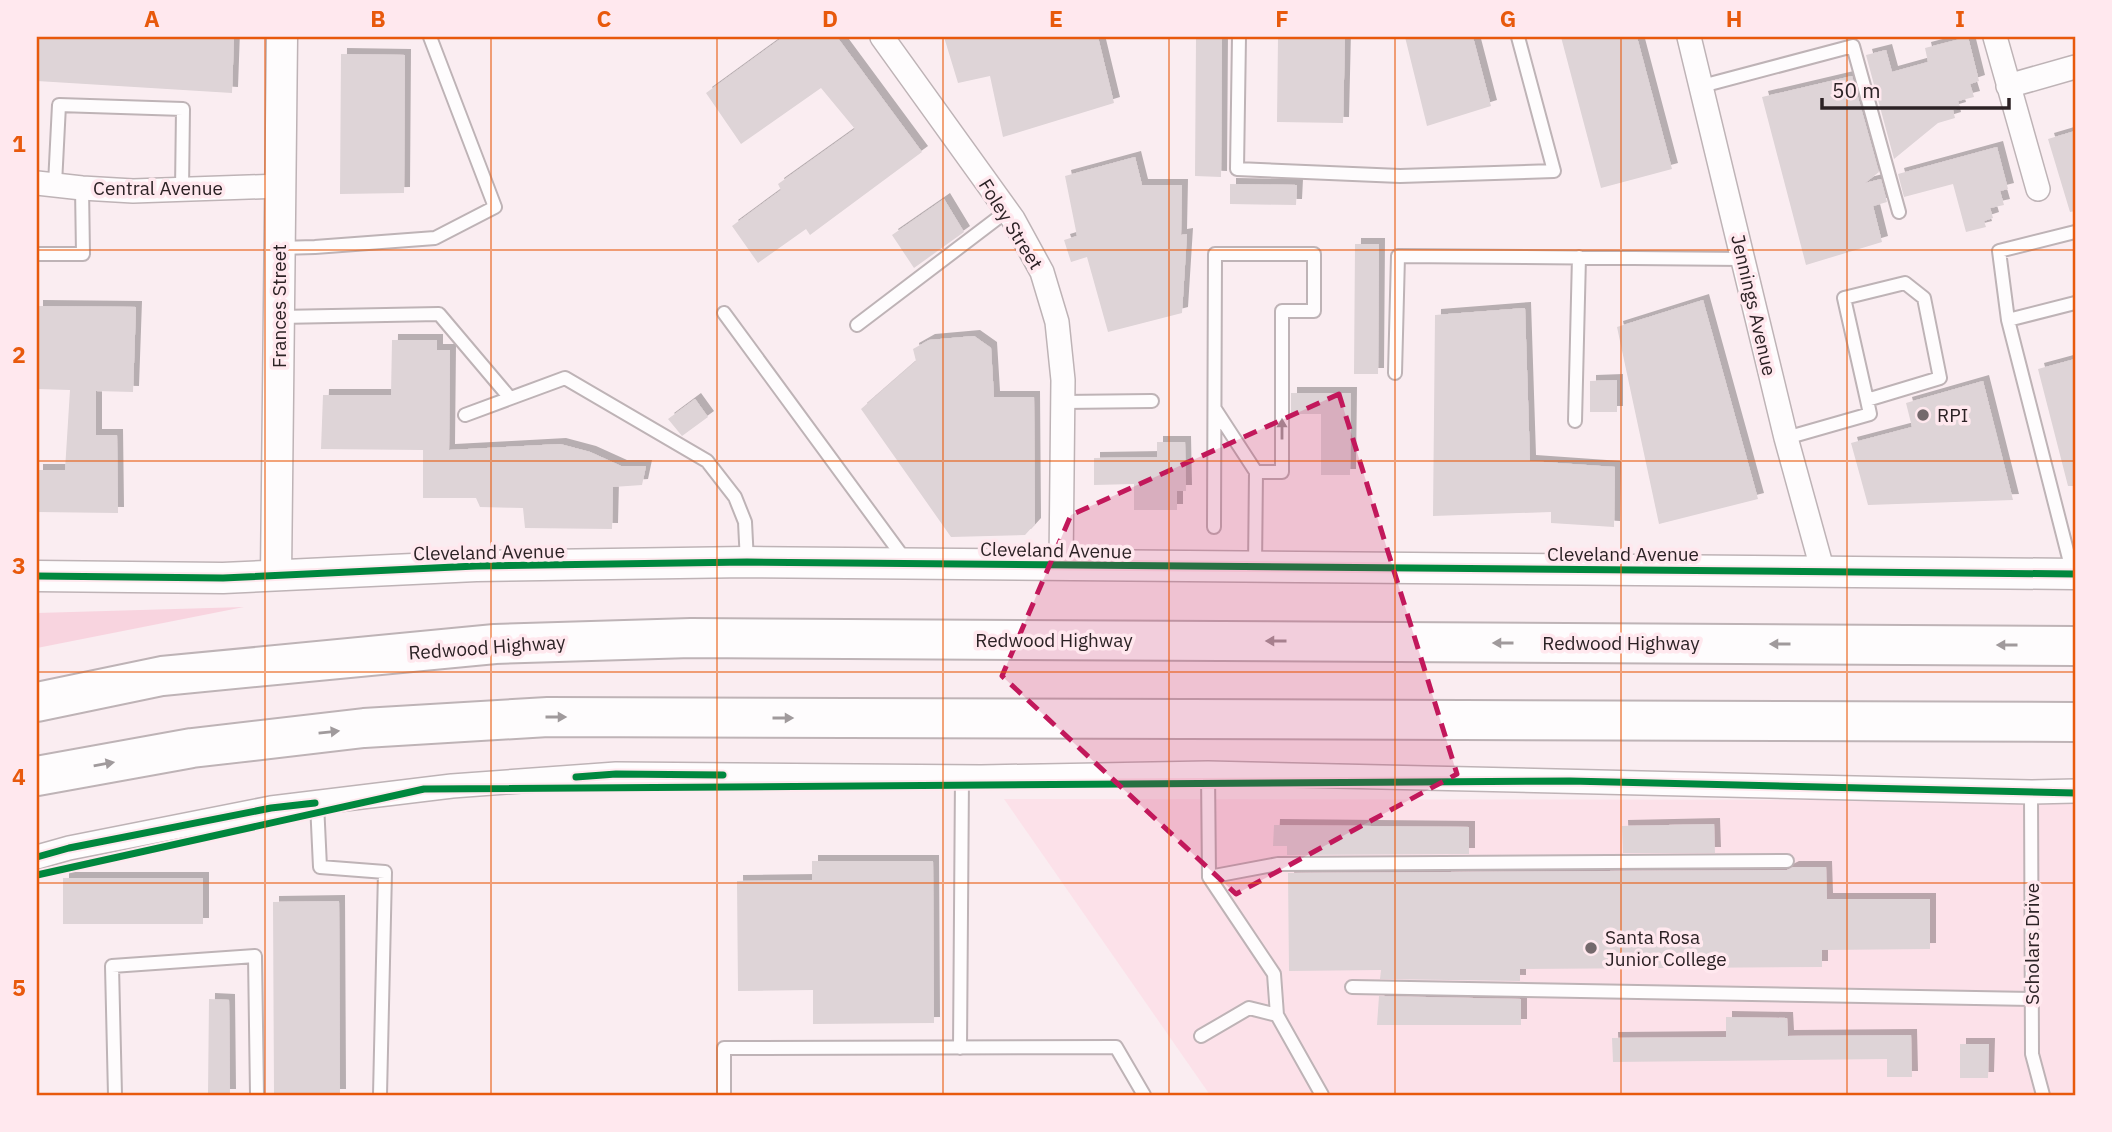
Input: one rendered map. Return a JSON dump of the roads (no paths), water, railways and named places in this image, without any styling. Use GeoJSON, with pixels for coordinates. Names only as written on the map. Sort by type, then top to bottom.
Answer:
{"type":"FeatureCollection","features":[{"type":"Feature","properties":{"kind":"highway","name":"Redwood Highway"},"geometry":{"type":"LineString","coordinates":[[37,702],[162,676],[495,644],[626,640],[719,638],[2075,646]]}},
{"type":"Feature","properties":{"kind":"highway"},"geometry":{"type":"LineString","coordinates":[[37,776],[218,745],[364,728],[548,717],[2075,722]]}},
{"type":"Feature","properties":{"kind":"street","name":"Frances Street"},"geometry":{"type":"LineString","coordinates":[[276,575],[282,37]]}},
{"type":"Feature","properties":{"kind":"street","name":"Foley Street"},"geometry":{"type":"LineString","coordinates":[[882,37],[1007,211],[1042,272],[1057,322],[1063,380],[1061,565]]}},
{"type":"Feature","properties":{"kind":"street","name":"Jennings Avenue"},"geometry":{"type":"LineString","coordinates":[[1689,37],[1786,438],[1823,572]]}},
{"type":"Feature","properties":{"kind":"street"},"geometry":{"type":"LineString","coordinates":[[1995,37],[2038,189]]}},
{"type":"Feature","properties":{"kind":"street"},"geometry":{"type":"LineString","coordinates":[[2008,86],[2075,67]]}},
{"type":"Feature","properties":{"kind":"street","name":"Central Avenue"},"geometry":{"type":"LineString","coordinates":[[46,184],[133,191],[280,186]]}},
{"type":"Feature","properties":{"kind":"street","name":"Cleveland Avenue"},"geometry":{"type":"LineString","coordinates":[[37,576],[223,578],[476,566],[747,562],[2074,574]]}},
{"type":"Feature","properties":{"kind":"street"},"geometry":{"type":"LineString","coordinates":[[37,857],[69,848],[271,808],[452,786],[616,774],[962,777],[1208,773],[2075,791]]}},
{"type":"Feature","properties":{"kind":"lane"},"geometry":{"type":"LineString","coordinates":[[279,248],[435,238],[495,207],[429,37]]}},
{"type":"Feature","properties":{"kind":"lane"},"geometry":{"type":"LineString","coordinates":[[1239,37],[1237,169],[1400,176],[1554,171],[1518,37]]}},
{"type":"Feature","properties":{"kind":"lane"},"geometry":{"type":"LineString","coordinates":[[1702,86],[1853,46],[1899,212]]}},
{"type":"Feature","properties":{"kind":"lane"},"geometry":{"type":"LineString","coordinates":[[46,184],[60,105],[183,109],[182,189]]}},
{"type":"Feature","properties":{"kind":"lane"},"geometry":{"type":"LineString","coordinates":[[37,254],[83,254],[82,188]]}},
{"type":"Feature","properties":{"kind":"lane"},"geometry":{"type":"LineString","coordinates":[[857,325],[1007,211]]}},
{"type":"Feature","properties":{"kind":"lane"},"geometry":{"type":"LineString","coordinates":[[2074,574],[2008,320],[1999,251],[2075,232]]}},
{"type":"Feature","properties":{"kind":"lane"},"geometry":{"type":"LineString","coordinates":[[1214,527],[1215,254],[1314,254],[1314,311],[1282,311],[1282,472],[1256,472]]}},
{"type":"Feature","properties":{"kind":"lane"},"geometry":{"type":"LineString","coordinates":[[1395,373],[1398,256],[1743,259]]}},
{"type":"Feature","properties":{"kind":"lane"},"geometry":{"type":"LineString","coordinates":[[1575,421],[1579,257]]}},
{"type":"Feature","properties":{"kind":"lane"},"geometry":{"type":"LineString","coordinates":[[1786,438],[1870,414],[1844,298],[1905,283],[1924,298],[1940,378],[1867,400]]}},
{"type":"Feature","properties":{"kind":"lane"},"geometry":{"type":"LineString","coordinates":[[2008,320],[2075,303]]}},
{"type":"Feature","properties":{"kind":"lane"},"geometry":{"type":"LineString","coordinates":[[724,313],[908,564]]}},
{"type":"Feature","properties":{"kind":"lane"},"geometry":{"type":"LineString","coordinates":[[279,317],[439,314],[510,398]]}},
{"type":"Feature","properties":{"kind":"lane"},"geometry":{"type":"LineString","coordinates":[[465,415],[565,378],[707,461],[735,497],[745,522],[747,562]]}},
{"type":"Feature","properties":{"kind":"lane"},"geometry":{"type":"LineString","coordinates":[[1063,402],[1152,401]]}},
{"type":"Feature","properties":{"kind":"lane"},"geometry":{"type":"LineString","coordinates":[[1214,408],[1256,472],[1255,568]]}},
{"type":"Feature","properties":{"kind":"lane"},"geometry":{"type":"LineString","coordinates":[[1208,773],[1209,877],[1274,974],[1277,1016],[1322,1095]]}},
{"type":"Feature","properties":{"kind":"lane"},"geometry":{"type":"LineString","coordinates":[[960,1048],[962,777]]}},
{"type":"Feature","properties":{"kind":"lane","name":"Scholars Drive"},"geometry":{"type":"LineString","coordinates":[[2031,792],[2032,1054],[2043,1095]]}},
{"type":"Feature","properties":{"kind":"lane"},"geometry":{"type":"LineString","coordinates":[[317,803],[320,867],[385,872],[380,1095]]}},
{"type":"Feature","properties":{"kind":"lane"},"geometry":{"type":"LineString","coordinates":[[1209,877],[1278,864],[1787,861]]}},
{"type":"Feature","properties":{"kind":"lane"},"geometry":{"type":"LineString","coordinates":[[115,1095],[112,966],[255,956],[257,1095]]}},
{"type":"Feature","properties":{"kind":"lane"},"geometry":{"type":"LineString","coordinates":[[1352,988],[2032,999]]}},
{"type":"Feature","properties":{"kind":"lane"},"geometry":{"type":"LineString","coordinates":[[1201,1036],[1249,1008],[1277,1016]]}},
{"type":"Feature","properties":{"kind":"lane"},"geometry":{"type":"LineString","coordinates":[[724,1095],[724,1048],[1116,1047],[1144,1095]]}},
{"type":"Feature","properties":{"kind":"place","name":"RPI"},"geometry":{"type":"Point","coordinates":[1923,415]}},
{"type":"Feature","properties":{"kind":"place","name":"Santa Rosa Junior College"},"geometry":{"type":"Point","coordinates":[1591,948]}}]}
